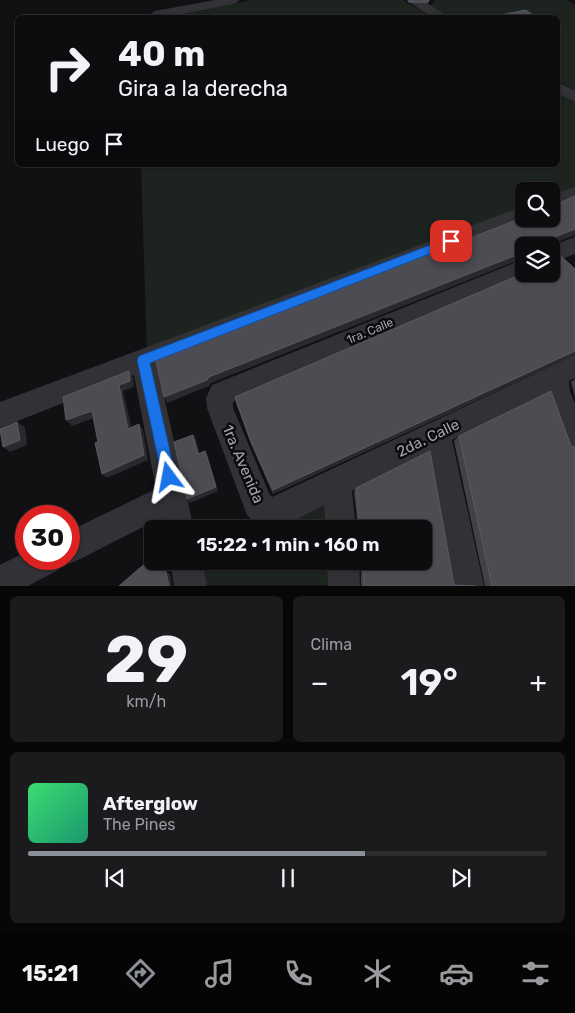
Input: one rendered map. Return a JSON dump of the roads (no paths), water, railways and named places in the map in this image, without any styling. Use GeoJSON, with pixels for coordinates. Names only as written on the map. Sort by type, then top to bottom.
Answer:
{"type":"FeatureCollection","features":[{"type":"Feature","properties":{"kind":"street"},"geometry":{"type":"LineString","coordinates":[[154,15],[234,0]]}},
{"type":"Feature","properties":{"kind":"street"},"geometry":{"type":"LineString","coordinates":[[418,0],[439,15]]}},
{"type":"Feature","properties":{"kind":"street"},"geometry":{"type":"LineString","coordinates":[[560,88],[575,97]]}},
{"type":"Feature","properties":{"kind":"street"},"geometry":{"type":"LineString","coordinates":[[560,200],[575,194]]}},
{"type":"Feature","properties":{"kind":"street"},"geometry":{"type":"LineString","coordinates":[[0,415],[515,216]]}},
{"type":"Feature","properties":{"kind":"street"},"geometry":{"type":"LineString","coordinates":[[560,252],[575,246]]}},
{"type":"Feature","properties":{"kind":"street","name":"1ra. Calle"},"geometry":{"type":"LineString","coordinates":[[219,398],[229,390],[515,271]]}},
{"type":"Feature","properties":{"kind":"street"},"geometry":{"type":"LineString","coordinates":[[143,360],[177,520]]}},
{"type":"Feature","properties":{"kind":"street"},"geometry":{"type":"LineString","coordinates":[[565,371],[557,391],[575,440]]}},
{"type":"Feature","properties":{"kind":"street","name":"2da. Calle"},"geometry":{"type":"LineString","coordinates":[[282,510],[565,371]]}},
{"type":"Feature","properties":{"kind":"street","name":"1ra. Avenida"},"geometry":{"type":"LineString","coordinates":[[219,398],[220,408],[258,504],[267,514],[282,510]]}},
{"type":"Feature","properties":{"kind":"street"},"geometry":{"type":"LineString","coordinates":[[437,433],[468,586]]}},
{"type":"Feature","properties":{"kind":"street"},"geometry":{"type":"LineString","coordinates":[[337,482],[339,520]]}},
{"type":"Feature","properties":{"kind":"street"},"geometry":{"type":"LineString","coordinates":[[80,542],[173,496]]}},
{"type":"Feature","properties":{"kind":"street"},"geometry":{"type":"LineString","coordinates":[[0,582],[25,570]]}},
{"type":"Feature","properties":{"kind":"street"},"geometry":{"type":"LineString","coordinates":[[188,570],[191,586]]}},
{"type":"Feature","properties":{"kind":"street"},"geometry":{"type":"LineString","coordinates":[[343,570],[344,586]]}}]}
